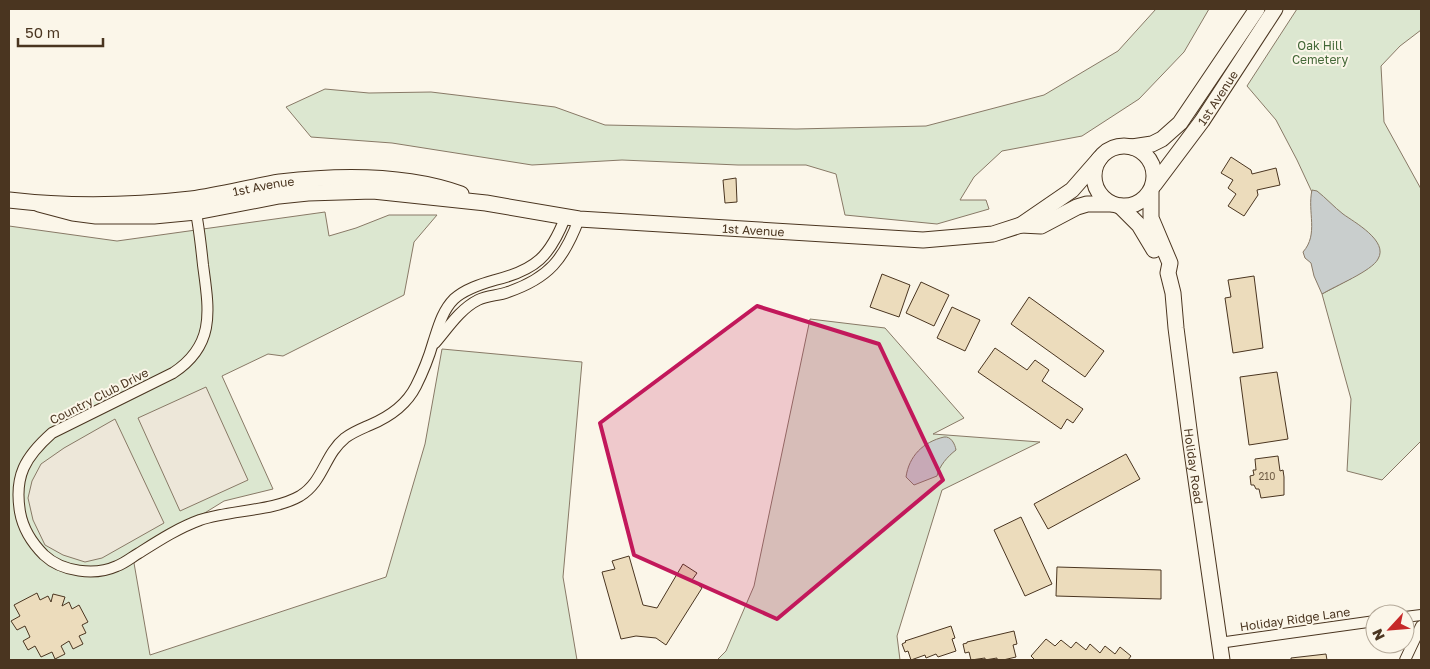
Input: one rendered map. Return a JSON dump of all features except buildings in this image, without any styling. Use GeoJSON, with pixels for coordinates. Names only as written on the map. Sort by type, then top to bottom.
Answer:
{"type":"FeatureCollection","features":[{"type":"Feature","properties":{"kind":"main road","name":"1st Avenue"},"geometry":{"type":"LineString","coordinates":[[1132,147],[1152,144],[1162,139],[1180,124],[1226,58],[1257,9]]}},
{"type":"Feature","properties":{"kind":"main road","name":"1st Avenue"},"geometry":{"type":"LineString","coordinates":[[1152,188],[1202,121],[1275,9]]}},
{"type":"Feature","properties":{"kind":"main road"},"geometry":{"type":"LineString","coordinates":[[1132,147],[1148,157],[1153,166],[1155,175],[1152,188],[1146,198],[1138,203],[1130,206],[1116,205],[1104,199],[1099,192],[1095,184],[1094,174],[1096,166],[1100,158],[1107,152],[1115,148],[1132,147]]}},
{"type":"Feature","properties":{"kind":"main road","name":"1st Avenue"},"geometry":{"type":"LineString","coordinates":[[9,200],[39,204],[195,205],[280,182],[344,178],[398,180],[455,192],[486,204],[572,218],[923,240],[993,234],[1021,225],[1072,190],[1100,158]]}},
{"type":"Feature","properties":{"kind":"main road","name":"Holiday Road"},"geometry":{"type":"LineString","coordinates":[[1152,188],[1151,218],[1170,263],[1168,273],[1173,293],[1191,445],[1222,660]]}},
{"type":"Feature","properties":{"kind":"main road","name":"1st Avenue"},"geometry":{"type":"LineString","coordinates":[[1021,225],[1041,226],[1077,207],[1087,204],[1116,205]]}},
{"type":"Feature","properties":{"kind":"main road","name":"Holiday Road"},"geometry":{"type":"LineString","coordinates":[[1116,205],[1146,235],[1161,265],[1168,273]]}},
{"type":"Feature","properties":{"kind":"street","name":"Country Club Drive"},"geometry":{"type":"LineString","coordinates":[[195,205],[209,306],[208,326],[203,342],[186,364],[172,374],[52,433],[26,461],[20,477],[18,495],[21,515],[27,533],[36,547],[50,561],[83,572],[118,566],[170,533],[192,523],[215,516],[290,501],[302,495],[321,475],[328,459],[344,438],[356,430],[386,418],[408,398],[416,386],[444,313],[454,300],[468,290],[483,283],[523,271],[538,261],[548,252],[572,218]]}},
{"type":"Feature","properties":{"kind":"street","name":"Country Club Drive"},"geometry":{"type":"LineString","coordinates":[[433,345],[470,305],[485,297],[520,288],[537,279],[551,268],[562,256],[570,242],[572,218]]}},
{"type":"Feature","properties":{"kind":"street","name":"Holiday Ridge Lane"},"geometry":{"type":"LineString","coordinates":[[1219,643],[1365,622]]}},
{"type":"Feature","properties":{"kind":"street"},"geometry":{"type":"LineString","coordinates":[[1405,660],[1421,626]]}},
{"type":"Feature","properties":{"kind":"highlighted area"},"geometry":{"type":"Polygon","coordinates":[[[757,306],[879,344],[943,480],[777,619],[634,555],[600,423],[757,306]]]}},
{"type":"Feature","properties":{"kind":"green space"},"geometry":{"type":"Polygon","coordinates":[[[1156,9],[1209,9],[1184,52],[1139,99],[1082,136],[1002,151],[974,177],[960,200],[986,200],[989,209],[937,224],[845,215],[836,174],[806,165],[738,165],[622,160],[532,165],[392,143],[311,137],[286,107],[325,89],[369,93],[431,92],[555,107],[605,125],[796,129],[926,126],[1044,95],[1118,51],[1156,9]]]}},
{"type":"Feature","properties":{"kind":"green space","name":"Oak Hill Cemetery"},"geometry":{"type":"Polygon","coordinates":[[[1297,9],[1421,9],[1421,30],[1400,46],[1381,66],[1384,122],[1421,189],[1421,441],[1382,480],[1347,471],[1351,399],[1322,294],[1352,278],[1297,160],[1276,120],[1247,86],[1297,9]]]}},
{"type":"Feature","properties":{"kind":"green space"},"geometry":{"type":"Polygon","coordinates":[[[325,212],[329,236],[389,215],[437,215],[414,242],[404,295],[283,356],[268,354],[222,376],[273,489],[224,501],[161,540],[134,563],[150,655],[386,577],[425,444],[442,349],[582,362],[563,577],[577,660],[9,660],[9,226],[117,241],[325,212]]]}},
{"type":"Feature","properties":{"kind":"green space"},"geometry":{"type":"Polygon","coordinates":[[[810,319],[885,328],[964,418],[933,434],[1040,442],[942,490],[897,636],[900,660],[717,660],[726,651],[754,586],[810,319]]]}},
{"type":"Feature","properties":{"kind":"shaded area"},"geometry":{"type":"Polygon","coordinates":[[[1312,190],[1317,191],[1343,214],[1369,233],[1375,239],[1380,252],[1378,259],[1369,268],[1322,294],[1314,276],[1311,263],[1305,258],[1303,252],[1308,245],[1312,230],[1312,190]]]}},
{"type":"Feature","properties":{"kind":"shaded area"},"geometry":{"type":"Polygon","coordinates":[[[206,387],[248,480],[180,511],[138,418],[206,387]]]}},
{"type":"Feature","properties":{"kind":"shaded area"},"geometry":{"type":"Polygon","coordinates":[[[115,419],[164,523],[102,558],[85,562],[63,555],[45,545],[33,520],[28,498],[32,481],[41,464],[64,448],[115,419]]]}},
{"type":"Feature","properties":{"kind":"shaded area"},"geometry":{"type":"Polygon","coordinates":[[[944,437],[951,439],[956,450],[944,462],[937,476],[914,485],[906,477],[914,456],[930,442],[944,437]]]}}]}
